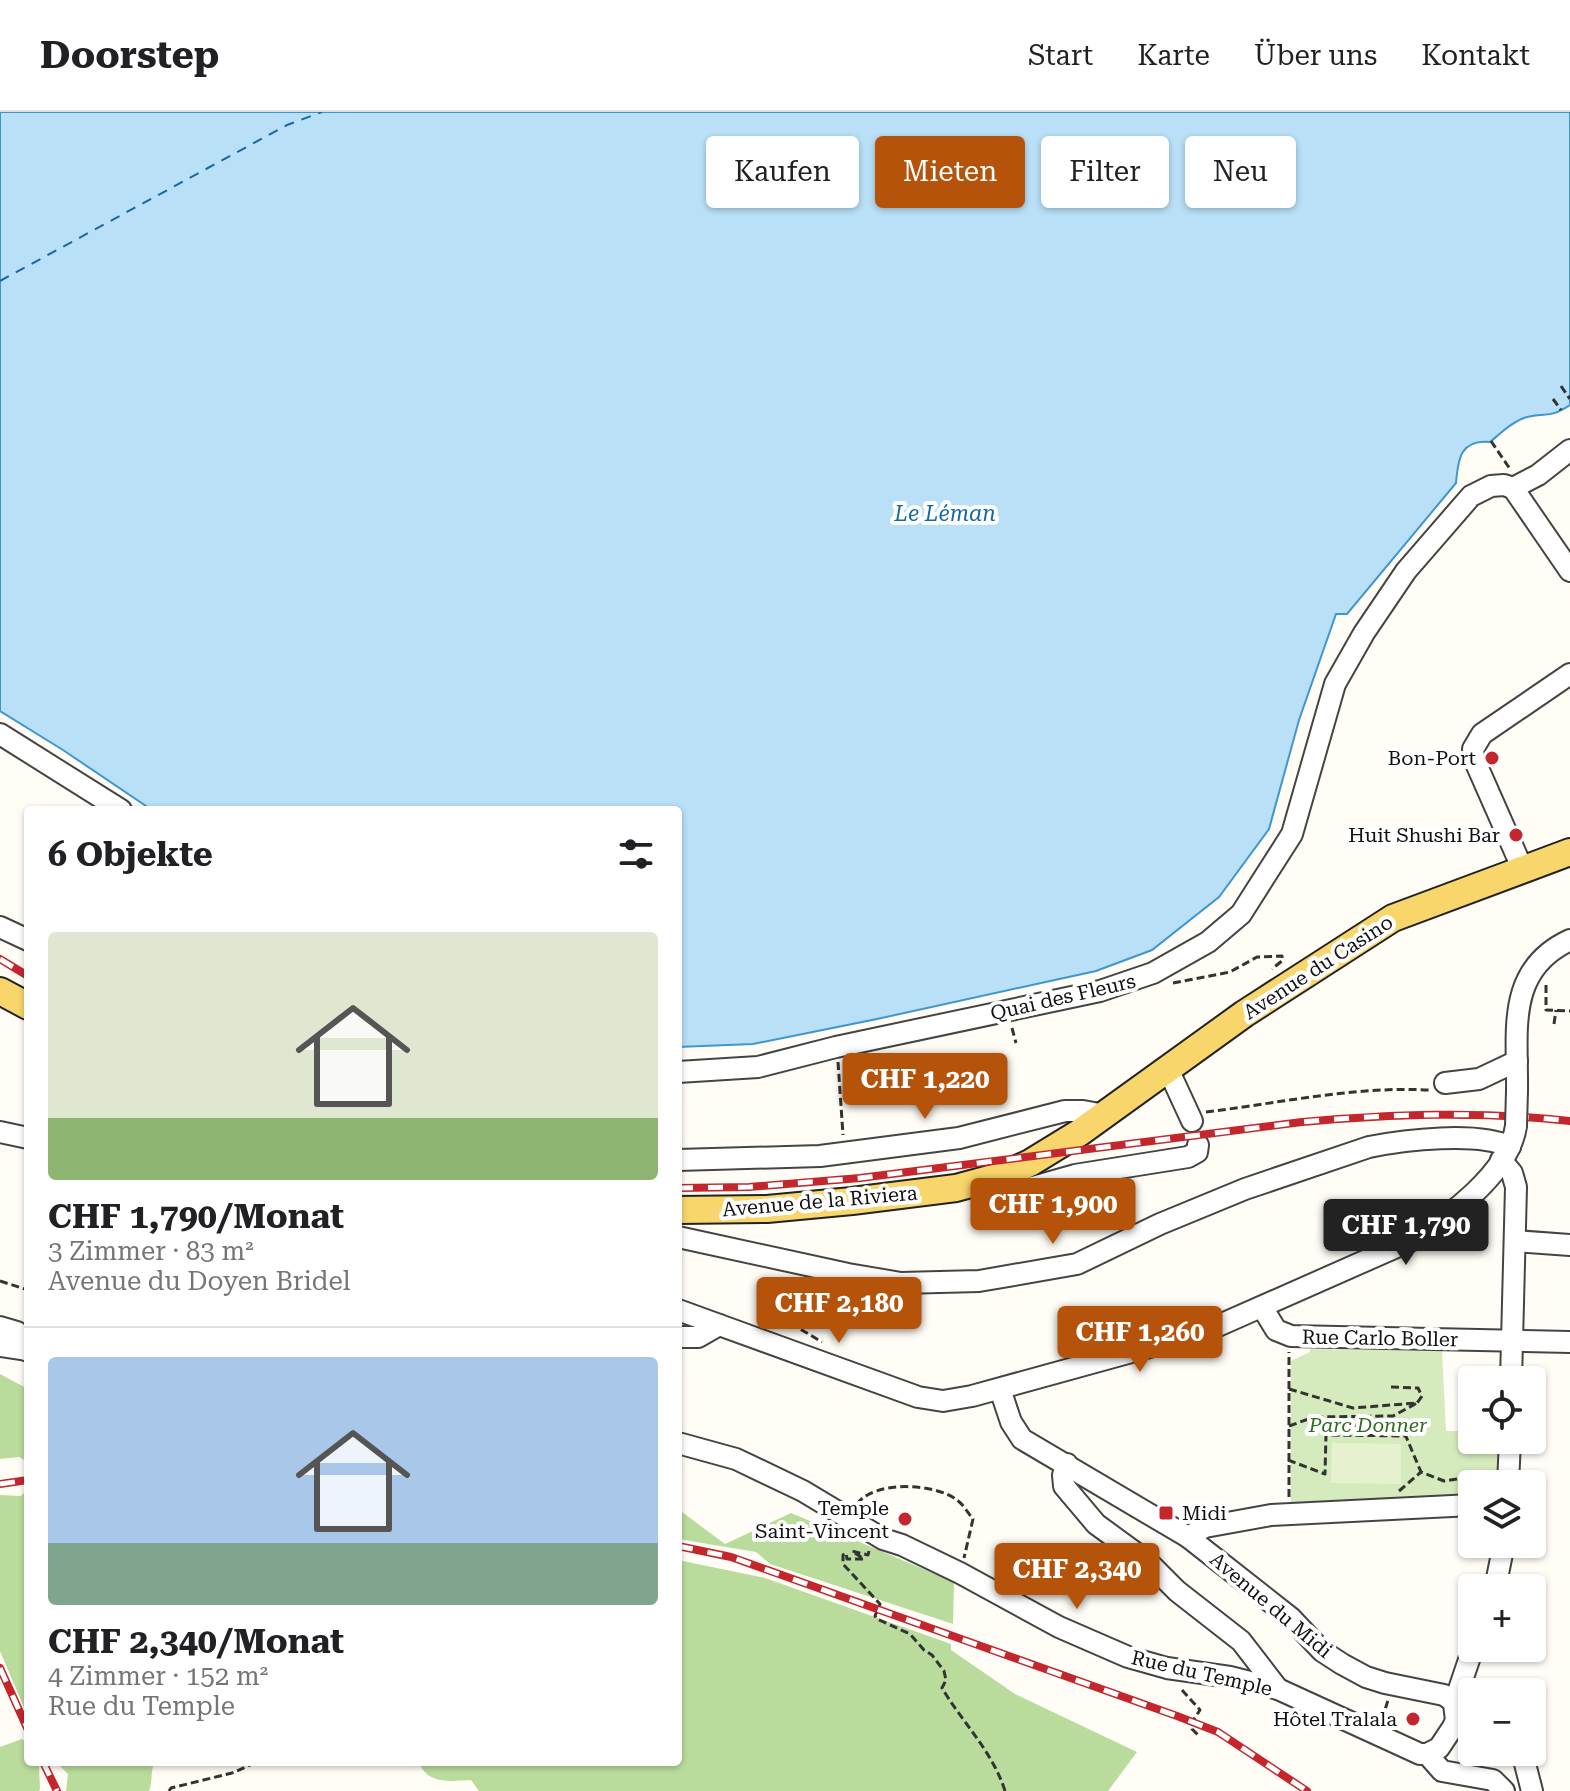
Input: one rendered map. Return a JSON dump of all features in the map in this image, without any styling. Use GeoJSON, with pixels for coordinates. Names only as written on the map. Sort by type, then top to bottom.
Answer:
{"type":"FeatureCollection","features":[{"type":"Feature","properties":{"kind":"main road","name":"Avenue du Casino"},"geometry":{"type":"LineString","coordinates":[[1168,1069],[1393,918],[1570,852]]}},
{"type":"Feature","properties":{"kind":"main road"},"geometry":{"type":"LineString","coordinates":[[0,991],[24,1004]]}},
{"type":"Feature","properties":{"kind":"main road","name":"Avenue de la Riviera"},"geometry":{"type":"LineString","coordinates":[[682,1210],[816,1205],[956,1188],[990,1180],[1030,1163],[1105,1115],[1168,1069]]}},
{"type":"Feature","properties":{"kind":"street"},"geometry":{"type":"LineString","coordinates":[[1570,450],[1538,475],[1513,488],[1570,571]]}},
{"type":"Feature","properties":{"kind":"street","name":"Quai des Fleurs"},"geometry":{"type":"LineString","coordinates":[[682,1072],[758,1067],[836,1047],[1100,991],[1153,973],[1208,942],[1241,914],[1292,834],[1335,684],[1399,580],[1471,496],[1491,486],[1513,488]]}},
{"type":"Feature","properties":{"kind":"street"},"geometry":{"type":"LineString","coordinates":[[1523,870],[1474,759],[1473,749],[1482,734],[1570,674]]}},
{"type":"Feature","properties":{"kind":"street"},"geometry":{"type":"LineString","coordinates":[[0,734],[115,806]]}},
{"type":"Feature","properties":{"kind":"street"},"geometry":{"type":"LineString","coordinates":[[0,927],[24,938]]}},
{"type":"Feature","properties":{"kind":"street"},"geometry":{"type":"LineString","coordinates":[[682,1311],[886,1386],[936,1401],[1000,1389],[1183,1339],[1262,1307],[1410,1241],[1441,1222],[1472,1195],[1505,1154],[1516,1126],[1520,995],[1526,979],[1537,964],[1570,940]]}},
{"type":"Feature","properties":{"kind":"street"},"geometry":{"type":"LineString","coordinates":[[1438,1086],[1479,1079],[1517,1061]]}},
{"type":"Feature","properties":{"kind":"street"},"geometry":{"type":"LineString","coordinates":[[1168,1069],[1191,1117]]}},
{"type":"Feature","properties":{"kind":"street"},"geometry":{"type":"LineString","coordinates":[[682,1160],[762,1159],[844,1153],[959,1138],[1065,1111],[1105,1115]]}},
{"type":"Feature","properties":{"kind":"street"},"geometry":{"type":"LineString","coordinates":[[0,1132],[24,1137]]}},
{"type":"Feature","properties":{"kind":"street"},"geometry":{"type":"LineString","coordinates":[[682,1238],[901,1283],[947,1283],[1020,1276],[1077,1264],[1160,1224],[1245,1189],[1369,1147],[1409,1149],[1477,1138],[1505,1154],[1515,1179],[1511,1366]]}},
{"type":"Feature","properties":{"kind":"street"},"geometry":{"type":"LineString","coordinates":[[990,1180],[1029,1188],[1075,1175],[1188,1157],[1197,1152],[1198,1145]]}},
{"type":"Feature","properties":{"kind":"street"},"geometry":{"type":"LineString","coordinates":[[1515,1241],[1570,1245]]}},
{"type":"Feature","properties":{"kind":"street","name":"Rue Carlo Boller"},"geometry":{"type":"LineString","coordinates":[[1262,1307],[1276,1330],[1320,1342],[1570,1342]]}},
{"type":"Feature","properties":{"kind":"street"},"geometry":{"type":"LineString","coordinates":[[682,1337],[698,1337],[719,1325]]}},
{"type":"Feature","properties":{"kind":"street"},"geometry":{"type":"LineString","coordinates":[[0,1327],[17,1332],[24,1345]]}},
{"type":"Feature","properties":{"kind":"street"},"geometry":{"type":"LineString","coordinates":[[0,1346],[24,1350]]}},
{"type":"Feature","properties":{"kind":"street","name":"Avenue du Midi"},"geometry":{"type":"LineString","coordinates":[[1000,1389],[1011,1422],[1022,1439],[1188,1537],[1291,1618],[1313,1643],[1342,1664],[1385,1683],[1444,1695],[1458,1705]]}},
{"type":"Feature","properties":{"kind":"street","name":"Rue du Temple"},"geometry":{"type":"LineString","coordinates":[[682,1444],[736,1459],[803,1491],[883,1539],[960,1573],[1059,1627],[1128,1657],[1167,1668],[1230,1677],[1278,1689],[1420,1754],[1427,1754],[1442,1771],[1470,1784],[1493,1780],[1504,1791]]}},
{"type":"Feature","properties":{"kind":"street"},"geometry":{"type":"LineString","coordinates":[[1067,1464],[1064,1486],[1096,1524],[1148,1562],[1177,1591],[1241,1641],[1278,1689]]}},
{"type":"Feature","properties":{"kind":"street"},"geometry":{"type":"LineString","coordinates":[[1188,1537],[1205,1527],[1289,1514],[1458,1506]]}},
{"type":"Feature","properties":{"kind":"street"},"geometry":{"type":"LineString","coordinates":[[1427,1754],[1439,1748],[1458,1717]]}},
{"type":"Feature","properties":{"kind":"street"},"geometry":{"type":"LineString","coordinates":[[1526,1766],[1532,1791]]}},
{"type":"Feature","properties":{"kind":"path"},"geometry":{"type":"LineString","coordinates":[[1561,386],[1570,399]]}},
{"type":"Feature","properties":{"kind":"path"},"geometry":{"type":"LineString","coordinates":[[1553,399],[1561,410]]}},
{"type":"Feature","properties":{"kind":"path"},"geometry":{"type":"LineString","coordinates":[[1491,441],[1509,466],[1513,488]]}},
{"type":"Feature","properties":{"kind":"path"},"geometry":{"type":"LineString","coordinates":[[1170,984],[1230,972],[1257,957],[1281,955],[1283,960],[1270,972],[1282,990]]}},
{"type":"Feature","properties":{"kind":"path"},"geometry":{"type":"LineString","coordinates":[[1537,964],[1547,974],[1546,1010],[1570,1011]]}},
{"type":"Feature","properties":{"kind":"path"},"geometry":{"type":"LineString","coordinates":[[1554,1024],[1556,1010]]}},
{"type":"Feature","properties":{"kind":"path"},"geometry":{"type":"LineString","coordinates":[[838,1066],[844,1153]]}},
{"type":"Feature","properties":{"kind":"path"},"geometry":{"type":"LineString","coordinates":[[1191,1117],[1279,1100],[1438,1086]]}},
{"type":"Feature","properties":{"kind":"path"},"geometry":{"type":"LineString","coordinates":[[770,1311],[772,1306],[797,1308],[798,1305],[770,1299],[771,1294],[810,1287],[810,1284],[798,1283],[825,1269]]}},
{"type":"Feature","properties":{"kind":"path"},"geometry":{"type":"LineString","coordinates":[[0,1281],[24,1289]]}},
{"type":"Feature","properties":{"kind":"path"},"geometry":{"type":"LineString","coordinates":[[1289,1514],[1291,1336]]}},
{"type":"Feature","properties":{"kind":"path"},"geometry":{"type":"LineString","coordinates":[[1289,1426],[1314,1417],[1393,1416],[1417,1403],[1422,1396],[1418,1388],[1391,1387]]}},
{"type":"Feature","properties":{"kind":"path"},"geometry":{"type":"LineString","coordinates":[[1289,1389],[1353,1408],[1417,1403]]}},
{"type":"Feature","properties":{"kind":"path"},"geometry":{"type":"LineString","coordinates":[[1314,1417],[1320,1425],[1402,1427],[1421,1472],[1444,1481],[1458,1479]]}},
{"type":"Feature","properties":{"kind":"path"},"geometry":{"type":"LineString","coordinates":[[1288,1460],[1325,1474],[1326,1435],[1406,1436]]}},
{"type":"Feature","properties":{"kind":"path"},"geometry":{"type":"LineString","coordinates":[[1397,1492],[1421,1472]]}},
{"type":"Feature","properties":{"kind":"path"},"geometry":{"type":"LineString","coordinates":[[851,1519],[860,1499],[886,1486],[927,1489],[956,1499],[973,1519],[960,1573]]}},
{"type":"Feature","properties":{"kind":"path"},"geometry":{"type":"LineString","coordinates":[[869,1547],[868,1555],[852,1551],[864,1559],[847,1559],[846,1553],[843,1564],[880,1604],[875,1616],[877,1619],[910,1634],[944,1671],[946,1680],[942,1688],[965,1725],[979,1740],[1005,1791]]}},
{"type":"Feature","properties":{"kind":"path"},"geometry":{"type":"LineString","coordinates":[[1181,1688],[1200,1710],[1192,1722],[1192,1729],[1198,1735]]}},
{"type":"Feature","properties":{"kind":"path"},"geometry":{"type":"LineString","coordinates":[[1380,1726],[1388,1702]]}},
{"type":"Feature","properties":{"kind":"path"},"geometry":{"type":"LineString","coordinates":[[169,1791],[248,1766]]}},
{"type":"Feature","properties":{"kind":"green space","name":"Parc Donner"},"geometry":{"type":"Polygon","coordinates":[[[1310,1349],[1442,1351],[1446,1431],[1458,1431],[1458,1454],[1499,1454],[1498,1470],[1458,1470],[1458,1495],[1291,1503],[1291,1361],[1310,1352],[1310,1349]]]}},
{"type":"Feature","properties":{"kind":"green space"},"geometry":{"type":"Polygon","coordinates":[[[0,1374],[24,1387],[24,1460],[19,1457],[0,1459],[0,1374]]]}},
{"type":"Feature","properties":{"kind":"green space"},"geometry":{"type":"Polygon","coordinates":[[[1332,1443],[1401,1444],[1401,1484],[1331,1483],[1332,1443]]]}},
{"type":"Feature","properties":{"kind":"green space"},"geometry":{"type":"Polygon","coordinates":[[[24,1493],[24,1708],[0,1651],[0,1495],[21,1496],[24,1493]]]}},
{"type":"Feature","properties":{"kind":"green space"},"geometry":{"type":"Polygon","coordinates":[[[682,1512],[725,1544],[791,1513],[954,1582],[953,1624],[770,1564],[756,1552],[682,1540],[682,1512]]]}},
{"type":"Feature","properties":{"kind":"green space"},"geometry":{"type":"Polygon","coordinates":[[[682,1561],[765,1578],[951,1644],[951,1650],[1015,1694],[1137,1752],[1108,1791],[479,1791],[471,1780],[440,1780],[421,1766],[682,1766],[682,1561]]]}},
{"type":"Feature","properties":{"kind":"green space"},"geometry":{"type":"Polygon","coordinates":[[[24,1741],[24,1766],[39,1766],[39,1791],[0,1791],[0,1747],[24,1741]]]}},
{"type":"Feature","properties":{"kind":"green space"},"geometry":{"type":"Polygon","coordinates":[[[60,1766],[154,1766],[149,1791],[66,1791],[68,1774],[60,1766]]]}},
{"type":"Feature","properties":{"kind":"water","name":"Le Léman"},"geometry":{"type":"Polygon","coordinates":[[[0,112],[1570,112],[1570,405],[1553,414],[1522,419],[1490,442],[1467,447],[1460,458],[1456,483],[1347,614],[1336,614],[1299,720],[1269,829],[1219,897],[1152,950],[1096,971],[877,1019],[753,1044],[682,1047],[682,806],[146,806],[0,711],[0,112]]]}},
{"type":"Feature","properties":{"kind":"ferry route"},"geometry":{"type":"LineString","coordinates":[[0,281],[287,125],[322,112]]}},
{"type":"Feature","properties":{"kind":"railway"},"geometry":{"type":"LineString","coordinates":[[0,959],[24,974]]}},
{"type":"Feature","properties":{"kind":"railway"},"geometry":{"type":"LineString","coordinates":[[682,1188],[749,1187],[860,1178],[1336,1119],[1469,1115],[1570,1121]]}},
{"type":"Feature","properties":{"kind":"railway"},"geometry":{"type":"LineString","coordinates":[[0,1484],[24,1481]]}},
{"type":"Feature","properties":{"kind":"railway"},"geometry":{"type":"LineString","coordinates":[[682,1547],[731,1557],[1218,1732],[1307,1791]]}},
{"type":"Feature","properties":{"kind":"railway"},"geometry":{"type":"LineString","coordinates":[[0,1668],[24,1721]]}},
{"type":"Feature","properties":{"kind":"railway"},"geometry":{"type":"LineString","coordinates":[[45,1766],[57,1791]]}},
{"type":"Feature","properties":{"kind":"place","name":"Bon-Port"},"geometry":{"type":"Point","coordinates":[1492,758]}},
{"type":"Feature","properties":{"kind":"place","name":"Huit Shushi Bar"},"geometry":{"type":"Point","coordinates":[1516,835]}},
{"type":"Feature","properties":{"kind":"place","name":"Midi"},"geometry":{"type":"Point","coordinates":[1166,1513]}},
{"type":"Feature","properties":{"kind":"place","name":"Temple Saint-Vincent"},"geometry":{"type":"Point","coordinates":[905,1519]}},
{"type":"Feature","properties":{"kind":"place","name":"Hôtel Tralala"},"geometry":{"type":"Point","coordinates":[1413,1719]}}]}
